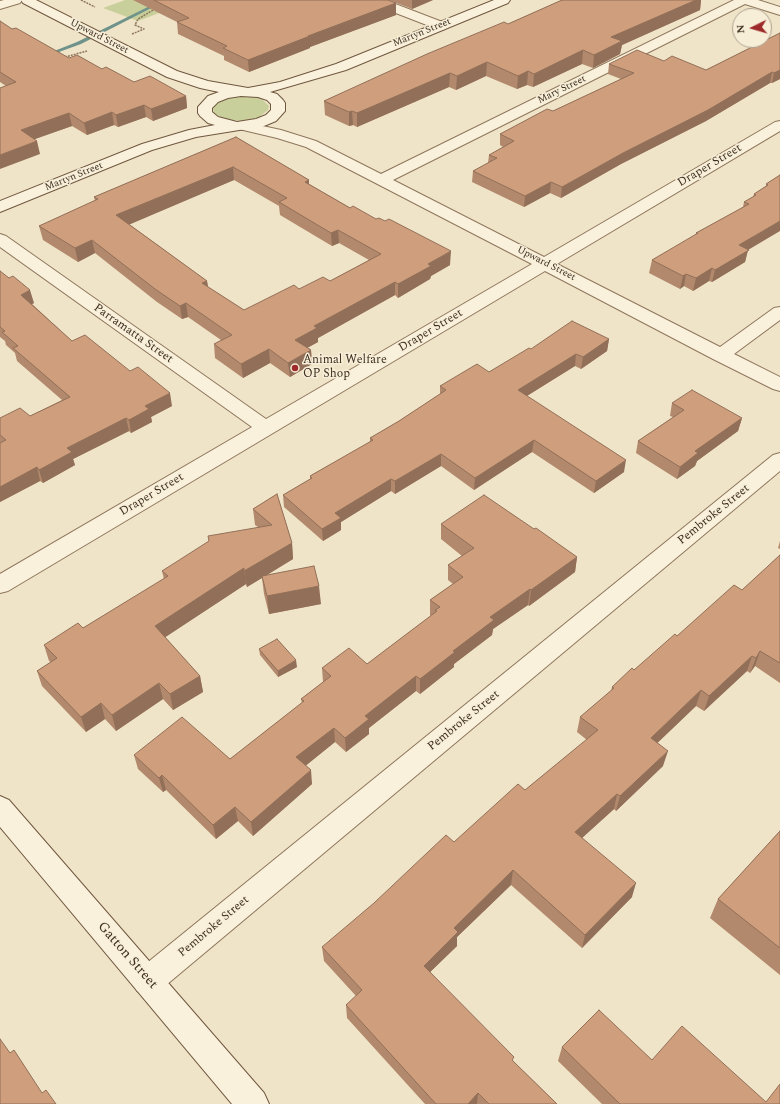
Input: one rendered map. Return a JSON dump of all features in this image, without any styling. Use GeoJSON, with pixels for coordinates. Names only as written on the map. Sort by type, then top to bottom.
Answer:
{"type":"FeatureCollection","features":[{"type":"Feature","properties":{"kind":"street"},"geometry":{"type":"LineString","coordinates":[[0,5],[16,0]]}},
{"type":"Feature","properties":{"kind":"street","name":"Upward Street"},"geometry":{"type":"LineString","coordinates":[[27,0],[172,74],[205,85],[266,94],[278,106],[285,121],[311,144]]}},
{"type":"Feature","properties":{"kind":"street"},"geometry":{"type":"LineString","coordinates":[[374,0],[441,26]]}},
{"type":"Feature","properties":{"kind":"street","name":"Martyn Street"},"geometry":{"type":"LineString","coordinates":[[0,207],[147,147],[194,133],[266,121],[276,114],[278,106],[298,88],[341,67],[504,0]]}},
{"type":"Feature","properties":{"kind":"street"},"geometry":{"type":"LineString","coordinates":[[744,0],[780,11]]}},
{"type":"Feature","properties":{"kind":"street","name":"Mary Street"},"geometry":{"type":"LineString","coordinates":[[381,180],[744,0]]}},
{"type":"Feature","properties":{"kind":"street","name":"Martyn Street"},"geometry":{"type":"LineString","coordinates":[[147,147],[186,126],[197,118],[205,108],[219,96],[283,85],[341,67]]}},
{"type":"Feature","properties":{"kind":"street","name":"Upward Street"},"geometry":{"type":"LineString","coordinates":[[172,74],[199,96],[205,108],[205,113],[213,120],[271,131],[311,144],[780,385]]}},
{"type":"Feature","properties":{"kind":"street","name":"Draper Street"},"geometry":{"type":"LineString","coordinates":[[0,585],[780,125]]}},
{"type":"Feature","properties":{"kind":"street","name":"Parramatta Street"},"geometry":{"type":"LineString","coordinates":[[0,239],[266,428]]}},
{"type":"Feature","properties":{"kind":"street"},"geometry":{"type":"LineString","coordinates":[[720,355],[780,312]]}},
{"type":"Feature","properties":{"kind":"street","name":"Pembroke Street"},"geometry":{"type":"LineString","coordinates":[[148,981],[780,460]]}},
{"type":"Feature","properties":{"kind":"street","name":"Gatton Street"},"geometry":{"type":"LineString","coordinates":[[0,808],[253,1104]]}},
{"type":"Feature","properties":{"kind":"path"},"geometry":{"type":"LineString","coordinates":[[81,0],[95,7]]}},
{"type":"Feature","properties":{"kind":"green space"},"geometry":{"type":"Polygon","coordinates":[[[125,0],[194,0],[138,21],[103,8],[125,0]]]}},
{"type":"Feature","properties":{"kind":"green space"},"geometry":{"type":"Polygon","coordinates":[[[236,96],[255,96],[262,99],[269,106],[268,110],[258,118],[241,121],[224,119],[214,113],[213,109],[215,104],[227,98],[236,96]]]}},
{"type":"Feature","properties":{"kind":"building"},"geometry":{"type":"Polygon","coordinates":[[[154,0],[388,0],[396,3],[248,60],[223,48],[227,46],[177,22],[189,18],[154,0]]]}},
{"type":"Feature","properties":{"kind":"building"},"geometry":{"type":"Polygon","coordinates":[[[562,0],[696,0],[611,37],[622,41],[594,55],[583,50],[534,74],[528,71],[518,76],[487,62],[457,76],[450,73],[357,113],[352,111],[349,112],[324,101],[427,54],[504,22],[508,24],[562,0]]]}},
{"type":"Feature","properties":{"kind":"building"},"geometry":{"type":"Polygon","coordinates":[[[0,21],[12,29],[16,28],[69,58],[77,55],[102,69],[106,67],[134,82],[150,76],[186,96],[151,109],[144,105],[116,115],[112,112],[84,123],[69,113],[21,130],[37,141],[0,155],[0,88],[16,82],[0,72],[0,21]]]}},
{"type":"Feature","properties":{"kind":"building"},"geometry":{"type":"Polygon","coordinates":[[[780,33],[780,70],[774,73],[772,72],[708,110],[623,153],[562,187],[551,182],[525,196],[473,171],[497,158],[489,155],[514,141],[500,134],[547,109],[553,111],[634,73],[609,64],[637,50],[664,61],[672,56],[706,70],[750,48],[772,48],[772,37],[780,33]]]}},
{"type":"Feature","properties":{"kind":"building"},"geometry":{"type":"Polygon","coordinates":[[[236,137],[309,180],[305,182],[350,208],[353,206],[376,219],[379,218],[385,221],[389,219],[451,251],[428,264],[431,266],[398,284],[395,282],[314,326],[317,328],[295,340],[311,350],[288,363],[269,349],[241,364],[214,344],[232,335],[186,303],[180,306],[155,289],[92,240],[75,248],[39,226],[98,199],[94,197],[236,137]],[[233,167],[116,215],[207,281],[202,283],[244,310],[294,285],[299,289],[323,277],[330,281],[381,254],[338,230],[331,233],[279,202],[287,198],[233,167]]]}},
{"type":"Feature","properties":{"kind":"building"},"geometry":{"type":"Polygon","coordinates":[[[780,175],[780,221],[739,245],[749,250],[715,270],[712,268],[696,278],[686,274],[683,276],[652,260],[698,233],[696,233],[749,204],[744,202],[756,195],[754,194],[780,175]]]}},
{"type":"Feature","properties":{"kind":"building"},"geometry":{"type":"Polygon","coordinates":[[[0,271],[9,278],[13,276],[30,290],[21,295],[72,341],[85,335],[130,371],[138,367],[170,393],[145,406],[149,409],[129,420],[126,418],[67,448],[72,452],[39,470],[37,467],[0,487],[0,443],[6,440],[0,435],[0,418],[20,408],[30,416],[70,397],[13,348],[18,346],[2,332],[5,331],[0,327],[0,271]]]}},
{"type":"Feature","properties":{"kind":"building"},"geometry":{"type":"Polygon","coordinates":[[[572,321],[609,339],[583,357],[576,354],[518,390],[626,460],[596,481],[534,440],[475,478],[441,454],[395,481],[391,479],[335,513],[341,518],[322,529],[283,495],[312,478],[310,476],[373,440],[370,438],[446,390],[440,386],[477,364],[489,372],[529,348],[531,349],[572,321]]]}},
{"type":"Feature","properties":{"kind":"building"},"geometry":{"type":"Polygon","coordinates":[[[692,390],[742,418],[695,451],[698,453],[680,467],[638,441],[684,410],[672,403],[692,390]]]}},
{"type":"Feature","properties":{"kind":"building"},"geometry":{"type":"Polygon","coordinates":[[[277,494],[292,543],[244,571],[244,568],[155,626],[200,676],[170,694],[159,683],[112,715],[101,703],[81,717],[37,671],[57,658],[44,645],[78,623],[83,628],[168,576],[162,571],[209,541],[208,536],[272,525],[253,509],[277,494]]]}},
{"type":"Feature","properties":{"kind":"building"},"geometry":{"type":"Polygon","coordinates":[[[484,495],[534,529],[536,528],[577,557],[490,617],[494,620],[453,651],[455,652],[420,679],[416,676],[365,716],[369,719],[345,738],[334,728],[296,757],[311,770],[251,822],[235,807],[213,825],[162,775],[159,778],[134,755],[182,717],[230,759],[304,701],[301,699],[331,676],[322,668],[349,648],[367,664],[437,611],[435,610],[440,607],[430,600],[463,577],[448,565],[474,548],[441,524],[484,495]]]}},
{"type":"Feature","properties":{"kind":"building"},"geometry":{"type":"Polygon","coordinates":[[[780,555],[780,663],[760,651],[756,658],[752,656],[709,696],[701,690],[651,738],[668,751],[620,796],[617,794],[575,832],[636,883],[585,935],[513,870],[454,928],[458,932],[424,966],[514,1057],[512,1060],[557,1104],[489,1104],[478,1093],[468,1104],[436,1104],[346,1005],[362,990],[322,947],[374,903],[446,835],[454,842],[518,784],[525,790],[598,730],[580,717],[614,688],[612,687],[632,668],[634,670],[675,634],[677,636],[734,585],[742,590],[780,555]]]}},
{"type":"Feature","properties":{"kind":"building"},"geometry":{"type":"Polygon","coordinates":[[[314,566],[319,586],[267,596],[262,576],[314,566]]]}},
{"type":"Feature","properties":{"kind":"building"},"geometry":{"type":"Polygon","coordinates":[[[277,639],[296,660],[278,671],[259,649],[277,639]]]}},
{"type":"Feature","properties":{"kind":"building"},"geometry":{"type":"Polygon","coordinates":[[[780,831],[780,948],[718,899],[780,831]]]}},
{"type":"Feature","properties":{"kind":"building"},"geometry":{"type":"Polygon","coordinates":[[[599,1010],[652,1060],[682,1026],[766,1102],[780,1084],[780,1104],[620,1104],[562,1047],[599,1010]]]}},
{"type":"Feature","properties":{"kind":"building"},"geometry":{"type":"Polygon","coordinates":[[[0,1039],[10,1053],[14,1050],[42,1093],[46,1090],[56,1104],[0,1104],[0,1039]]]}},
{"type":"Feature","properties":{"kind":"waterway"},"geometry":{"type":"LineString","coordinates":[[46,55],[79,43],[165,0]]}},
{"type":"Feature","properties":{"kind":"place","name":"Animal Welfare OP Shop"},"geometry":{"type":"Point","coordinates":[295,368]}}]}
